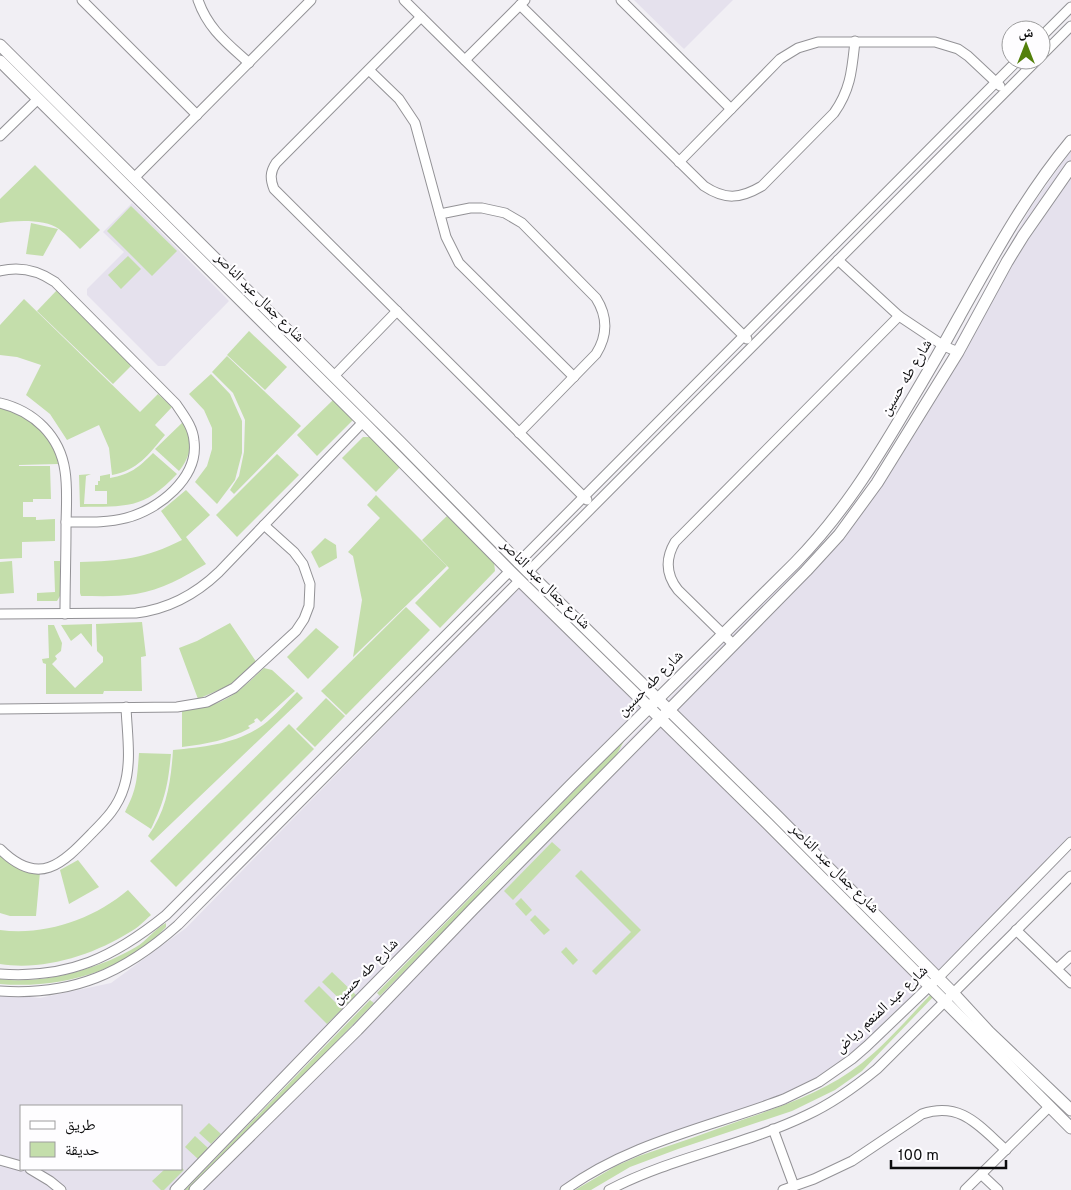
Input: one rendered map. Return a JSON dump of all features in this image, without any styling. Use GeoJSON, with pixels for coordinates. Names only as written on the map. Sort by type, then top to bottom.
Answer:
{"type":"FeatureCollection","features":[{"type":"Feature","properties":{"kind":"main road","name":"شارع جمال عبد الناصر"},"geometry":{"type":"LineString","coordinates":[[0,45],[657,700],[664,715]]}},
{"type":"Feature","properties":{"kind":"main road","name":"شارع جمال عبد الناصر"},"geometry":{"type":"LineString","coordinates":[[0,61],[363,422],[510,572],[648,708],[664,715],[686,736],[933,982],[1071,1128]]}},
{"type":"Feature","properties":{"kind":"main road","name":"شارع طه حسين"},"geometry":{"type":"LineString","coordinates":[[176,1190],[648,708],[806,552],[838,515],[874,462],[944,346],[1014,219],[1042,177],[1071,141]]}},
{"type":"Feature","properties":{"kind":"main road","name":"شارع طه حسين"},"geometry":{"type":"LineString","coordinates":[[195,1190],[378,1007],[817,559],[849,522],[877,483],[958,352],[1011,255],[1071,167]]}},
{"type":"Feature","properties":{"kind":"main road"},"geometry":{"type":"LineString","coordinates":[[421,481],[430,473]]}},
{"type":"Feature","properties":{"kind":"main road"},"geometry":{"type":"LineString","coordinates":[[434,494],[443,486]]}},
{"type":"Feature","properties":{"kind":"main road"},"geometry":{"type":"LineString","coordinates":[[602,662],[610,653]]}},
{"type":"Feature","properties":{"kind":"main road"},"geometry":{"type":"LineString","coordinates":[[365,995],[378,1007]]}},
{"type":"Feature","properties":{"kind":"main road","name":"شارع جمال عبد الناصر"},"geometry":{"type":"LineString","coordinates":[[948,997],[989,1032],[1071,1110]]}},
{"type":"Feature","properties":{"kind":"street"},"geometry":{"type":"LineString","coordinates":[[82,0],[197,115]]}},
{"type":"Feature","properties":{"kind":"street"},"geometry":{"type":"LineString","coordinates":[[198,0],[214,30],[248,63]]}},
{"type":"Feature","properties":{"kind":"street"},"geometry":{"type":"LineString","coordinates":[[134,178],[311,0]]}},
{"type":"Feature","properties":{"kind":"street"},"geometry":{"type":"LineString","coordinates":[[404,0],[752,345]]}},
{"type":"Feature","properties":{"kind":"street"},"geometry":{"type":"LineString","coordinates":[[621,0],[731,109]]}},
{"type":"Feature","properties":{"kind":"street"},"geometry":{"type":"LineString","coordinates":[[465,60],[522,2],[704,186],[714,193],[726,196],[739,196],[751,193],[762,186],[834,113],[842,102],[850,81],[855,41]]}},
{"type":"Feature","properties":{"kind":"street"},"geometry":{"type":"LineString","coordinates":[[1051,27],[1071,7]]}},
{"type":"Feature","properties":{"kind":"street"},"geometry":{"type":"LineString","coordinates":[[421,17],[276,163],[272,169],[271,183],[274,189],[593,506]]}},
{"type":"Feature","properties":{"kind":"street"},"geometry":{"type":"LineString","coordinates":[[1051,46],[1071,26]]}},
{"type":"Feature","properties":{"kind":"street"},"geometry":{"type":"LineString","coordinates":[[680,162],[780,59],[798,48],[818,42],[923,41],[947,44],[968,56],[1006,91]]}},
{"type":"Feature","properties":{"kind":"street"},"geometry":{"type":"LineString","coordinates":[[369,70],[399,99],[415,123],[450,246],[465,270],[574,377]]}},
{"type":"Feature","properties":{"kind":"street"},"geometry":{"type":"LineString","coordinates":[[518,563],[1008,70]]}},
{"type":"Feature","properties":{"kind":"street"},"geometry":{"type":"LineString","coordinates":[[528,572],[1027,70]]}},
{"type":"Feature","properties":{"kind":"street"},"geometry":{"type":"LineString","coordinates":[[0,136],[38,99]]}},
{"type":"Feature","properties":{"kind":"street"},"geometry":{"type":"LineString","coordinates":[[440,214],[470,208],[482,208],[505,213],[522,223],[596,298],[604,316],[605,336],[596,354],[519,433]]}},
{"type":"Feature","properties":{"kind":"street"},"geometry":{"type":"LineString","coordinates":[[838,260],[899,316],[944,346],[958,352]]}},
{"type":"Feature","properties":{"kind":"street"},"geometry":{"type":"LineString","coordinates":[[0,271],[12,269],[27,270],[42,274],[56,282],[176,404],[187,420],[193,434],[194,456],[187,475],[171,492],[150,509],[117,520],[66,522]]}},
{"type":"Feature","properties":{"kind":"street"},"geometry":{"type":"LineString","coordinates":[[334,376],[397,312]]}},
{"type":"Feature","properties":{"kind":"street"},"geometry":{"type":"LineString","coordinates":[[733,644],[672,584],[668,558],[675,542],[899,316]]}},
{"type":"Feature","properties":{"kind":"street"},"geometry":{"type":"LineString","coordinates":[[0,403],[28,414],[43,426],[54,441],[61,456],[65,473],[65,614]]}},
{"type":"Feature","properties":{"kind":"street"},"geometry":{"type":"LineString","coordinates":[[0,614],[136,613],[158,609],[179,601],[210,581],[363,422]]}},
{"type":"Feature","properties":{"kind":"street"},"geometry":{"type":"LineString","coordinates":[[0,709],[187,706],[217,698],[242,682],[300,625],[307,613],[310,599],[310,584],[306,570],[294,552],[264,525]]}},
{"type":"Feature","properties":{"kind":"street"},"geometry":{"type":"LineString","coordinates":[[0,974],[43,974],[70,969],[96,960],[121,948],[166,915],[510,572]]}},
{"type":"Feature","properties":{"kind":"street"},"geometry":{"type":"LineString","coordinates":[[0,992],[50,991],[79,984],[102,976],[129,963],[157,944],[519,580]]}},
{"type":"Feature","properties":{"kind":"street"},"geometry":{"type":"LineString","coordinates":[[0,850],[11,860],[23,866],[36,869],[49,867],[67,859],[111,814],[124,789],[127,772],[126,708]]}},
{"type":"Feature","properties":{"kind":"street","name":"شارع عبد المنعم رياض"},"geometry":{"type":"LineString","coordinates":[[565,1190],[599,1168],[624,1155],[784,1099],[819,1082],[867,1046],[1071,842]]}},
{"type":"Feature","properties":{"kind":"street"},"geometry":{"type":"LineString","coordinates":[[609,1190],[650,1172],[773,1129],[820,1108],[857,1085],[877,1069],[1071,876]]}},
{"type":"Feature","properties":{"kind":"street"},"geometry":{"type":"LineString","coordinates":[[166,915],[178,925]]}},
{"type":"Feature","properties":{"kind":"street"},"geometry":{"type":"LineString","coordinates":[[1016,930],[1071,983]]}},
{"type":"Feature","properties":{"kind":"street"},"geometry":{"type":"LineString","coordinates":[[1057,969],[1071,956]]}},
{"type":"Feature","properties":{"kind":"street"},"geometry":{"type":"LineString","coordinates":[[965,1190],[1049,1106]]}},
{"type":"Feature","properties":{"kind":"street"},"geometry":{"type":"LineString","coordinates":[[783,1190],[852,1161],[917,1117],[932,1111],[954,1111],[964,1114],[1006,1150]]}},
{"type":"Feature","properties":{"kind":"street"},"geometry":{"type":"LineString","coordinates":[[773,1129],[794,1186]]}},
{"type":"Feature","properties":{"kind":"street"},"geometry":{"type":"LineString","coordinates":[[0,1160],[20,1166]]}},
{"type":"Feature","properties":{"kind":"street"},"geometry":{"type":"LineString","coordinates":[[32,1170],[61,1190]]}},
{"type":"Feature","properties":{"kind":"street"},"geometry":{"type":"LineString","coordinates":[[982,1174],[998,1190]]}},
{"type":"Feature","properties":{"kind":"shaded area"},"geometry":{"type":"Polygon","coordinates":[[[634,0],[733,0],[684,49],[634,0]]]}},
{"type":"Feature","properties":{"kind":"shaded area"},"geometry":{"type":"Polygon","coordinates":[[[1071,150],[1071,842],[847,1063],[795,1093],[641,1152],[567,1190],[183,1190],[366,1007],[833,532],[862,495],[919,407],[1031,207],[1071,150]]]}},
{"type":"Feature","properties":{"kind":"shaded area"},"geometry":{"type":"Polygon","coordinates":[[[132,203],[229,301],[165,366],[158,366],[87,295],[87,289],[124,252],[103,232],[132,203]]]}},
{"type":"Feature","properties":{"kind":"shaded area"},"geometry":{"type":"Polygon","coordinates":[[[525,582],[653,708],[172,1190],[0,1190],[0,994],[40,998],[111,983],[186,928],[525,582]]]}},
{"type":"Feature","properties":{"kind":"green space"},"geometry":{"type":"Polygon","coordinates":[[[35,165],[100,230],[80,249],[59,229],[47,223],[14,221],[0,223],[0,199],[35,165]]]}},
{"type":"Feature","properties":{"kind":"green space"},"geometry":{"type":"Polygon","coordinates":[[[131,206],[177,251],[152,276],[107,231],[131,206]]]}},
{"type":"Feature","properties":{"kind":"green space"},"geometry":{"type":"Polygon","coordinates":[[[31,223],[58,229],[43,256],[26,254],[31,223]]]}},
{"type":"Feature","properties":{"kind":"green space"},"geometry":{"type":"Polygon","coordinates":[[[128,256],[141,269],[121,289],[108,275],[128,256]]]}},
{"type":"Feature","properties":{"kind":"green space"},"geometry":{"type":"Polygon","coordinates":[[[58,289],[133,364],[113,384],[37,311],[58,289]]]}},
{"type":"Feature","properties":{"kind":"green space"},"geometry":{"type":"Polygon","coordinates":[[[24,299],[140,412],[158,394],[172,407],[155,425],[165,435],[142,461],[121,473],[112,475],[109,448],[99,425],[67,440],[50,414],[26,395],[41,365],[17,357],[0,355],[0,325],[24,299]]]}},
{"type":"Feature","properties":{"kind":"green space"},"geometry":{"type":"Polygon","coordinates":[[[249,331],[287,367],[265,390],[227,355],[249,331]]]}},
{"type":"Feature","properties":{"kind":"green space"},"geometry":{"type":"Polygon","coordinates":[[[227,356],[301,426],[234,494],[230,490],[239,476],[244,452],[245,420],[233,393],[212,372],[227,356]]]}},
{"type":"Feature","properties":{"kind":"green space"},"geometry":{"type":"Polygon","coordinates":[[[211,374],[230,394],[242,421],[242,453],[235,480],[217,504],[195,482],[207,466],[212,449],[212,428],[204,410],[189,394],[211,374]]]}},
{"type":"Feature","properties":{"kind":"green space"},"geometry":{"type":"Polygon","coordinates":[[[333,400],[353,420],[317,456],[297,435],[333,400]]]}},
{"type":"Feature","properties":{"kind":"green space"},"geometry":{"type":"Polygon","coordinates":[[[0,406],[10,408],[30,419],[46,434],[56,454],[58,464],[19,465],[50,466],[51,499],[33,499],[33,502],[23,502],[23,517],[36,517],[36,520],[55,519],[55,541],[22,542],[22,558],[0,559],[0,406]]]}},
{"type":"Feature","properties":{"kind":"green space"},"geometry":{"type":"Polygon","coordinates":[[[183,422],[191,432],[191,443],[187,458],[179,471],[155,449],[183,422]]]}},
{"type":"Feature","properties":{"kind":"green space"},"geometry":{"type":"Polygon","coordinates":[[[383,430],[513,558],[509,562],[379,435],[383,430]]]}},
{"type":"Feature","properties":{"kind":"green space"},"geometry":{"type":"Polygon","coordinates":[[[363,437],[371,437],[401,466],[376,492],[342,458],[363,437]]]}},
{"type":"Feature","properties":{"kind":"green space"},"geometry":{"type":"Polygon","coordinates":[[[153,453],[177,474],[165,486],[154,494],[133,504],[80,507],[79,475],[91,474],[86,476],[84,504],[107,504],[107,491],[95,491],[95,485],[98,485],[100,476],[110,474],[110,478],[123,475],[138,466],[153,453]]]}},
{"type":"Feature","properties":{"kind":"green space"},"geometry":{"type":"Polygon","coordinates":[[[277,454],[299,475],[237,537],[216,515],[277,454]]]}},
{"type":"Feature","properties":{"kind":"green space"},"geometry":{"type":"Polygon","coordinates":[[[186,490],[210,515],[186,537],[206,564],[172,582],[145,592],[122,596],[81,596],[80,562],[132,558],[156,551],[182,540],[161,511],[186,490]]]}},
{"type":"Feature","properties":{"kind":"green space"},"geometry":{"type":"Polygon","coordinates":[[[376,495],[447,566],[353,657],[362,600],[353,556],[348,552],[380,518],[367,505],[376,495]]]}},
{"type":"Feature","properties":{"kind":"green space"},"geometry":{"type":"Polygon","coordinates":[[[447,516],[494,562],[495,571],[440,628],[415,603],[449,568],[422,540],[447,516]]]}},
{"type":"Feature","properties":{"kind":"green space"},"geometry":{"type":"Polygon","coordinates":[[[325,538],[336,545],[337,558],[319,568],[311,552],[325,538]]]}},
{"type":"Feature","properties":{"kind":"green space"},"geometry":{"type":"Polygon","coordinates":[[[12,561],[14,593],[0,594],[0,562],[12,561]]]}},
{"type":"Feature","properties":{"kind":"green space"},"geometry":{"type":"Polygon","coordinates":[[[54,561],[60,561],[60,596],[57,601],[37,601],[37,593],[55,592],[54,561]]]}},
{"type":"Feature","properties":{"kind":"green space"},"geometry":{"type":"Polygon","coordinates":[[[406,607],[430,630],[346,715],[321,691],[406,607]]]}},
{"type":"Feature","properties":{"kind":"green space"},"geometry":{"type":"Polygon","coordinates":[[[142,622],[146,656],[141,657],[142,691],[104,691],[103,694],[46,694],[46,664],[43,663],[42,659],[49,658],[48,625],[54,625],[62,643],[61,651],[55,656],[57,659],[52,664],[75,688],[103,662],[103,657],[97,651],[96,624],[142,622]]]}},
{"type":"Feature","properties":{"kind":"green space"},"geometry":{"type":"Polygon","coordinates":[[[230,623],[257,663],[230,685],[198,699],[179,648],[197,641],[230,623]]]}},
{"type":"Feature","properties":{"kind":"green space"},"geometry":{"type":"Polygon","coordinates":[[[92,624],[92,647],[81,633],[71,641],[61,625],[92,624]]]}},
{"type":"Feature","properties":{"kind":"green space"},"geometry":{"type":"Polygon","coordinates":[[[316,628],[339,647],[308,679],[287,657],[316,628]]]}},
{"type":"Feature","properties":{"kind":"green space"},"geometry":{"type":"Polygon","coordinates":[[[264,668],[272,670],[295,691],[261,722],[257,718],[254,720],[255,722],[248,726],[250,728],[234,736],[182,747],[182,709],[208,706],[228,698],[245,686],[264,668]]]}},
{"type":"Feature","properties":{"kind":"green space"},"geometry":{"type":"Polygon","coordinates":[[[297,692],[303,698],[153,841],[148,836],[164,806],[171,773],[173,750],[220,744],[253,731],[276,714],[297,692]]]}},
{"type":"Feature","properties":{"kind":"green space"},"geometry":{"type":"Polygon","coordinates":[[[326,698],[345,716],[315,747],[296,729],[326,698]]]}},
{"type":"Feature","properties":{"kind":"green space"},"geometry":{"type":"Polygon","coordinates":[[[289,724],[314,749],[176,887],[150,861],[289,724]]]}},
{"type":"Feature","properties":{"kind":"green space"},"geometry":{"type":"Polygon","coordinates":[[[625,739],[616,756],[380,996],[377,993],[625,739]]]}},
{"type":"Feature","properties":{"kind":"green space"},"geometry":{"type":"Polygon","coordinates":[[[139,753],[171,754],[165,792],[151,829],[125,812],[136,784],[139,753]]]}},
{"type":"Feature","properties":{"kind":"green space"},"geometry":{"type":"Polygon","coordinates":[[[552,842],[561,850],[513,900],[504,891],[552,842]]]}},
{"type":"Feature","properties":{"kind":"green space"},"geometry":{"type":"Polygon","coordinates":[[[0,852],[40,872],[36,916],[10,916],[0,913],[0,852]]]}},
{"type":"Feature","properties":{"kind":"green space"},"geometry":{"type":"Polygon","coordinates":[[[78,860],[99,887],[69,904],[60,870],[78,860]]]}},
{"type":"Feature","properties":{"kind":"green space"},"geometry":{"type":"Polygon","coordinates":[[[581,870],[641,930],[596,975],[592,971],[631,932],[575,876],[581,870]]]}},
{"type":"Feature","properties":{"kind":"green space"},"geometry":{"type":"Polygon","coordinates":[[[128,890],[151,915],[133,930],[116,940],[84,954],[51,963],[17,966],[0,964],[0,930],[34,930],[68,923],[100,909],[128,890]]]}},
{"type":"Feature","properties":{"kind":"green space"},"geometry":{"type":"Polygon","coordinates":[[[521,898],[532,910],[526,916],[515,904],[521,898]]]}},
{"type":"Feature","properties":{"kind":"green space"},"geometry":{"type":"Polygon","coordinates":[[[535,915],[550,930],[544,935],[530,920],[535,915]]]}},
{"type":"Feature","properties":{"kind":"green space"},"geometry":{"type":"Polygon","coordinates":[[[166,923],[166,927],[150,943],[131,956],[90,974],[45,984],[0,984],[0,979],[34,980],[70,974],[105,962],[140,944],[166,923]]]}},
{"type":"Feature","properties":{"kind":"green space"},"geometry":{"type":"Polygon","coordinates":[[[566,947],[578,960],[573,965],[561,952],[566,947]]]}},
{"type":"Feature","properties":{"kind":"green space"},"geometry":{"type":"Polygon","coordinates":[[[332,972],[356,995],[346,1005],[322,982],[332,972]]]}},
{"type":"Feature","properties":{"kind":"green space"},"geometry":{"type":"Polygon","coordinates":[[[319,986],[342,1009],[327,1024],[304,1001],[319,986]]]}},
{"type":"Feature","properties":{"kind":"green space"},"geometry":{"type":"Polygon","coordinates":[[[932,993],[934,996],[862,1071],[835,1090],[792,1111],[630,1167],[591,1190],[575,1190],[616,1166],[639,1156],[787,1104],[833,1082],[872,1055],[932,993]]]}},
{"type":"Feature","properties":{"kind":"green space"},"geometry":{"type":"Polygon","coordinates":[[[370,1000],[374,1003],[192,1190],[185,1190],[370,1000]]]}},
{"type":"Feature","properties":{"kind":"green space"},"geometry":{"type":"Polygon","coordinates":[[[209,1123],[221,1134],[211,1144],[199,1133],[209,1123]]]}},
{"type":"Feature","properties":{"kind":"green space"},"geometry":{"type":"Polygon","coordinates":[[[195,1136],[208,1148],[198,1159],[185,1147],[195,1136]]]}},
{"type":"Feature","properties":{"kind":"green space"},"geometry":{"type":"Polygon","coordinates":[[[182,1168],[184,1170],[164,1190],[161,1190],[152,1181],[164,1170],[182,1170],[182,1168]]]}}]}
